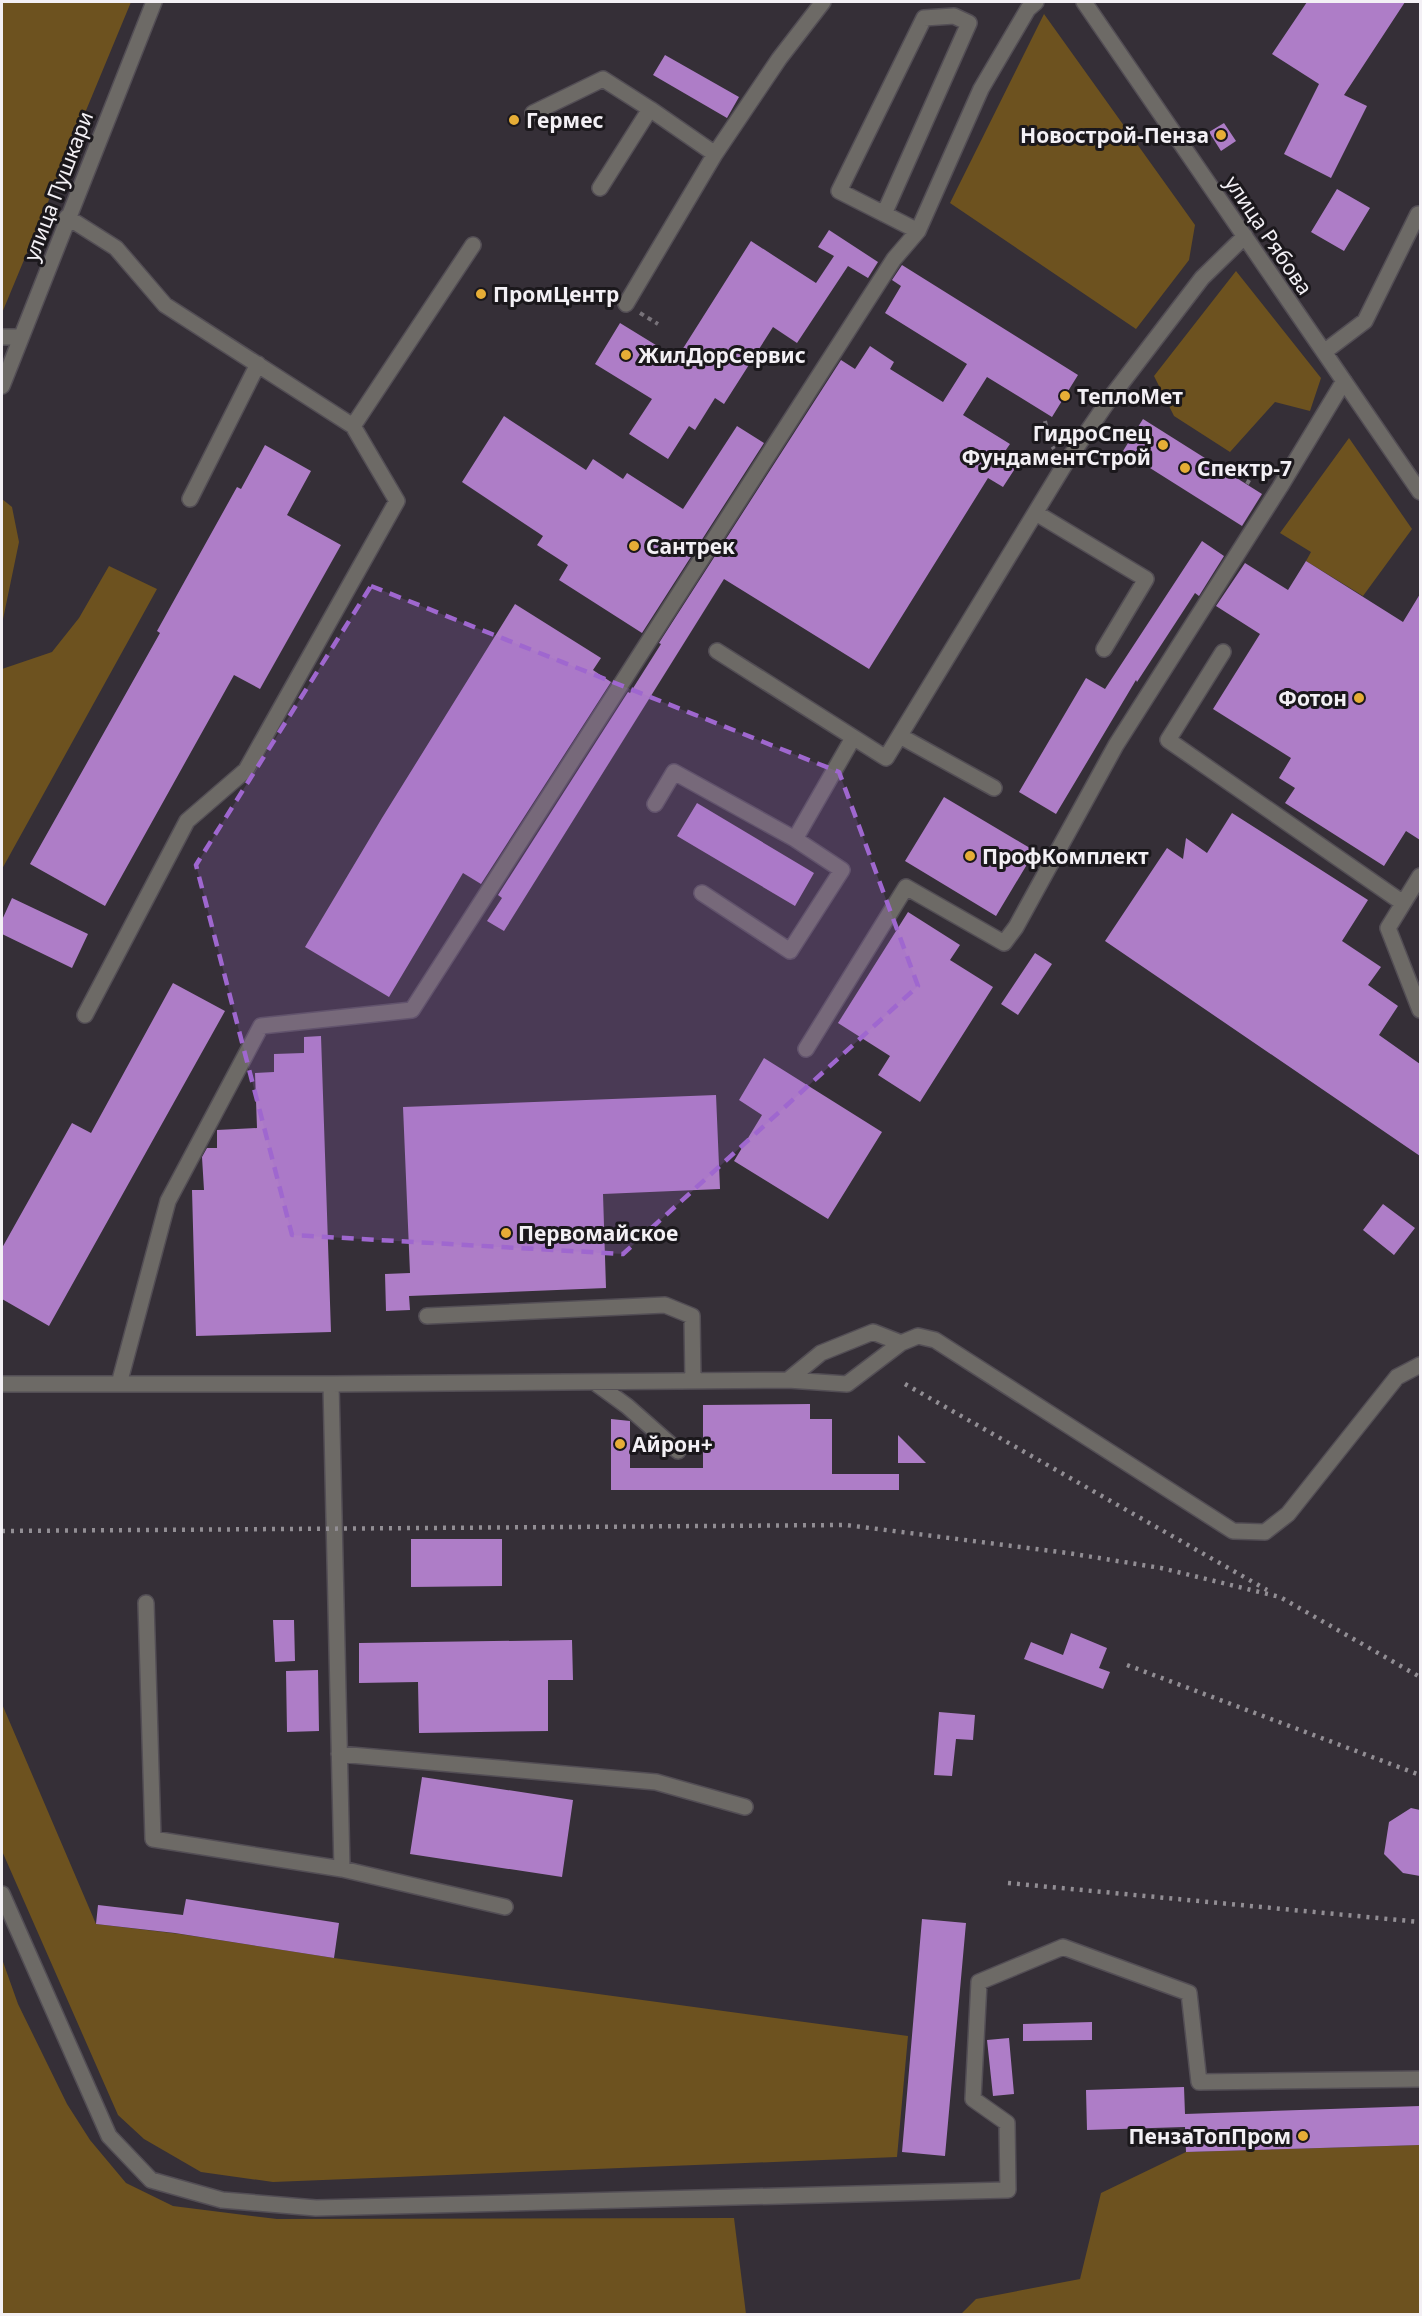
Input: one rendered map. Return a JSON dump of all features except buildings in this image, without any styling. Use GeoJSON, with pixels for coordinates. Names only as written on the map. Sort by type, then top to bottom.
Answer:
{"type":"FeatureCollection","features":[{"type":"Feature","properties":{"kind":"street","name":"улица Пушкари"},"geometry":{"type":"LineString","coordinates":[[2,386],[154,2]]}},
{"type":"Feature","properties":{"kind":"street"},"geometry":{"type":"LineString","coordinates":[[626,304],[715,154],[779,59],[823,2]]}},
{"type":"Feature","properties":{"kind":"street"},"geometry":{"type":"LineString","coordinates":[[119,1384],[168,1201],[261,1026],[412,1010],[888,269],[918,231],[981,89],[1028,9],[1036,2]]}},
{"type":"Feature","properties":{"kind":"street","name":"улица Рябова"},"geometry":{"type":"LineString","coordinates":[[1084,2],[1344,381],[1419,486]]}},
{"type":"Feature","properties":{"kind":"street"},"geometry":{"type":"LineString","coordinates":[[884,214],[969,23],[954,16],[924,18],[839,191],[884,214],[918,231]]}},
{"type":"Feature","properties":{"kind":"street"},"geometry":{"type":"LineString","coordinates":[[533,113],[603,79],[715,154]]}},
{"type":"Feature","properties":{"kind":"street"},"geometry":{"type":"LineString","coordinates":[[600,188],[650,109]]}},
{"type":"Feature","properties":{"kind":"street"},"geometry":{"type":"LineString","coordinates":[[1324,352],[1365,321],[1418,214]]}},
{"type":"Feature","properties":{"kind":"street"},"geometry":{"type":"LineString","coordinates":[[67,217],[116,248],[165,304],[353,426],[397,501],[246,770],[187,821],[85,1015]]}},
{"type":"Feature","properties":{"kind":"street"},"geometry":{"type":"LineString","coordinates":[[717,651],[886,758],[1065,464],[1111,398],[1202,278],[1245,236]]}},
{"type":"Feature","properties":{"kind":"street"},"geometry":{"type":"LineString","coordinates":[[353,426],[473,245]]}},
{"type":"Feature","properties":{"kind":"street"},"geometry":{"type":"LineString","coordinates":[[2,337],[21,337]]}},
{"type":"Feature","properties":{"kind":"street"},"geometry":{"type":"LineString","coordinates":[[190,499],[258,364]]}},
{"type":"Feature","properties":{"kind":"street"},"geometry":{"type":"LineString","coordinates":[[806,1049],[906,887],[1004,943],[1016,927],[1116,745],[1280,487],[1344,381]]}},
{"type":"Feature","properties":{"kind":"street"},"geometry":{"type":"LineString","coordinates":[[1036,513],[1146,579],[1104,649]]}},
{"type":"Feature","properties":{"kind":"street"},"geometry":{"type":"LineString","coordinates":[[1223,652],[1168,740],[1403,903]]}},
{"type":"Feature","properties":{"kind":"street"},"geometry":{"type":"LineString","coordinates":[[900,735],[994,788]]}},
{"type":"Feature","properties":{"kind":"street"},"geometry":{"type":"LineString","coordinates":[[795,839],[853,738]]}},
{"type":"Feature","properties":{"kind":"street"},"geometry":{"type":"LineString","coordinates":[[655,804],[674,772],[795,839],[843,870],[790,951],[702,893]]}},
{"type":"Feature","properties":{"kind":"street"},"geometry":{"type":"LineString","coordinates":[[1420,876],[1388,928],[1420,1010]]}},
{"type":"Feature","properties":{"kind":"street"},"geometry":{"type":"LineString","coordinates":[[427,1316],[664,1305],[692,1316],[693,1382]]}},
{"type":"Feature","properties":{"kind":"street"},"geometry":{"type":"LineString","coordinates":[[788,1380],[821,1353],[873,1332],[901,1343]]}},
{"type":"Feature","properties":{"kind":"street"},"geometry":{"type":"LineString","coordinates":[[2,1384],[788,1380],[847,1384],[901,1343],[918,1336],[935,1340],[1233,1531],[1264,1532],[1288,1514],[1397,1377],[1420,1365]]}},
{"type":"Feature","properties":{"kind":"street"},"geometry":{"type":"LineString","coordinates":[[594,1382],[627,1406],[678,1451]]}},
{"type":"Feature","properties":{"kind":"street"},"geometry":{"type":"LineString","coordinates":[[331,1384],[342,1869]]}},
{"type":"Feature","properties":{"kind":"street"},"geometry":{"type":"LineString","coordinates":[[146,1603],[153,1839],[342,1869],[505,1906]]}},
{"type":"Feature","properties":{"kind":"street"},"geometry":{"type":"LineString","coordinates":[[339,1754],[656,1782],[745,1807]]}},
{"type":"Feature","properties":{"kind":"street"},"geometry":{"type":"LineString","coordinates":[[2,1894],[109,2136],[151,2180],[222,2200],[316,2208],[1008,2190],[1007,2123],[973,2099],[979,1982],[1063,1947],[1189,1993],[1199,2082],[1420,2079]]}},
{"type":"Feature","properties":{"kind":"path"},"geometry":{"type":"LineString","coordinates":[[1045,421],[1050,443],[1065,464]]}},
{"type":"Feature","properties":{"kind":"path"},"geometry":{"type":"LineString","coordinates":[[1247,484],[1255,470],[1280,487]]}},
{"type":"Feature","properties":{"kind":"highlighted area"},"geometry":{"type":"Polygon","coordinates":[[[371,586],[839,772],[918,986],[623,1254],[292,1235],[196,865],[371,586]]]}},
{"type":"Feature","properties":{"kind":"shaded area"},"geometry":{"type":"Polygon","coordinates":[[[2,2],[131,2],[2,313],[2,2]]]}},
{"type":"Feature","properties":{"kind":"shaded area"},"geometry":{"type":"Polygon","coordinates":[[[1044,14],[1195,225],[1189,260],[1136,329],[950,203],[1044,14]]]}},
{"type":"Feature","properties":{"kind":"shaded area"},"geometry":{"type":"Polygon","coordinates":[[[1236,271],[1321,378],[1310,411],[1275,402],[1230,452],[1174,416],[1154,376],[1236,271]]]}},
{"type":"Feature","properties":{"kind":"shaded area"},"geometry":{"type":"Polygon","coordinates":[[[1349,438],[1412,529],[1363,596],[1306,561],[1311,552],[1280,533],[1349,438]]]}},
{"type":"Feature","properties":{"kind":"shaded area"},"geometry":{"type":"Polygon","coordinates":[[[2,499],[12,507],[19,542],[2,624],[2,499]]]}},
{"type":"Feature","properties":{"kind":"shaded area"},"geometry":{"type":"Polygon","coordinates":[[[109,566],[157,589],[2,869],[2,669],[52,652],[79,618],[109,566]]]}},
{"type":"Feature","properties":{"kind":"shaded area"},"geometry":{"type":"Polygon","coordinates":[[[2,1704],[96,1924],[908,2036],[897,2157],[273,2182],[201,2172],[144,2139],[118,2115],[2,1851],[2,1704]]]}},
{"type":"Feature","properties":{"kind":"shaded area"},"geometry":{"type":"Polygon","coordinates":[[[2,1959],[18,2004],[67,2104],[90,2140],[126,2183],[173,2206],[277,2219],[734,2218],[746,2314],[2,2314],[2,1959]]]}},
{"type":"Feature","properties":{"kind":"shaded area"},"geometry":{"type":"Polygon","coordinates":[[[1420,2145],[1420,2314],[961,2314],[976,2299],[1080,2279],[1101,2193],[1186,2152],[1420,2145]]]}},
{"type":"Feature","properties":{"kind":"railway"},"geometry":{"type":"LineString","coordinates":[[905,1384],[1267,1590]]}},
{"type":"Feature","properties":{"kind":"railway"},"geometry":{"type":"LineString","coordinates":[[2,1531],[846,1525],[1068,1553],[1161,1568],[1280,1597],[1420,1677]]}},
{"type":"Feature","properties":{"kind":"railway"},"geometry":{"type":"LineString","coordinates":[[1127,1665],[1420,1775]]}},
{"type":"Feature","properties":{"kind":"railway"},"geometry":{"type":"LineString","coordinates":[[1008,1883],[1420,1922]]}},
{"type":"Feature","properties":{"kind":"place","name":"Гермес"},"geometry":{"type":"Point","coordinates":[514,120]}},
{"type":"Feature","properties":{"kind":"place","name":"Новострой-Пенза"},"geometry":{"type":"Point","coordinates":[1221,135]}},
{"type":"Feature","properties":{"kind":"place","name":"ПромЦентр"},"geometry":{"type":"Point","coordinates":[481,294]}},
{"type":"Feature","properties":{"kind":"place","name":"ЖилДорСервис"},"geometry":{"type":"Point","coordinates":[626,355]}},
{"type":"Feature","properties":{"kind":"place","name":"ТеплоМет"},"geometry":{"type":"Point","coordinates":[1065,396]}},
{"type":"Feature","properties":{"kind":"place","name":"ГидроСпец ФундаментСтрой"},"geometry":{"type":"Point","coordinates":[1163,445]}},
{"type":"Feature","properties":{"kind":"place","name":"Спектр-7"},"geometry":{"type":"Point","coordinates":[1185,468]}},
{"type":"Feature","properties":{"kind":"place","name":"Сантрек"},"geometry":{"type":"Point","coordinates":[634,546]}},
{"type":"Feature","properties":{"kind":"place","name":"Фотон"},"geometry":{"type":"Point","coordinates":[1359,698]}},
{"type":"Feature","properties":{"kind":"place","name":"ПрофКомплект"},"geometry":{"type":"Point","coordinates":[970,856]}},
{"type":"Feature","properties":{"kind":"place","name":"Первомайское"},"geometry":{"type":"Point","coordinates":[506,1233]}},
{"type":"Feature","properties":{"kind":"place","name":"Айрон+"},"geometry":{"type":"Point","coordinates":[620,1444]}},
{"type":"Feature","properties":{"kind":"place","name":"ПензаТопПром"},"geometry":{"type":"Point","coordinates":[1303,2136]}}]}
